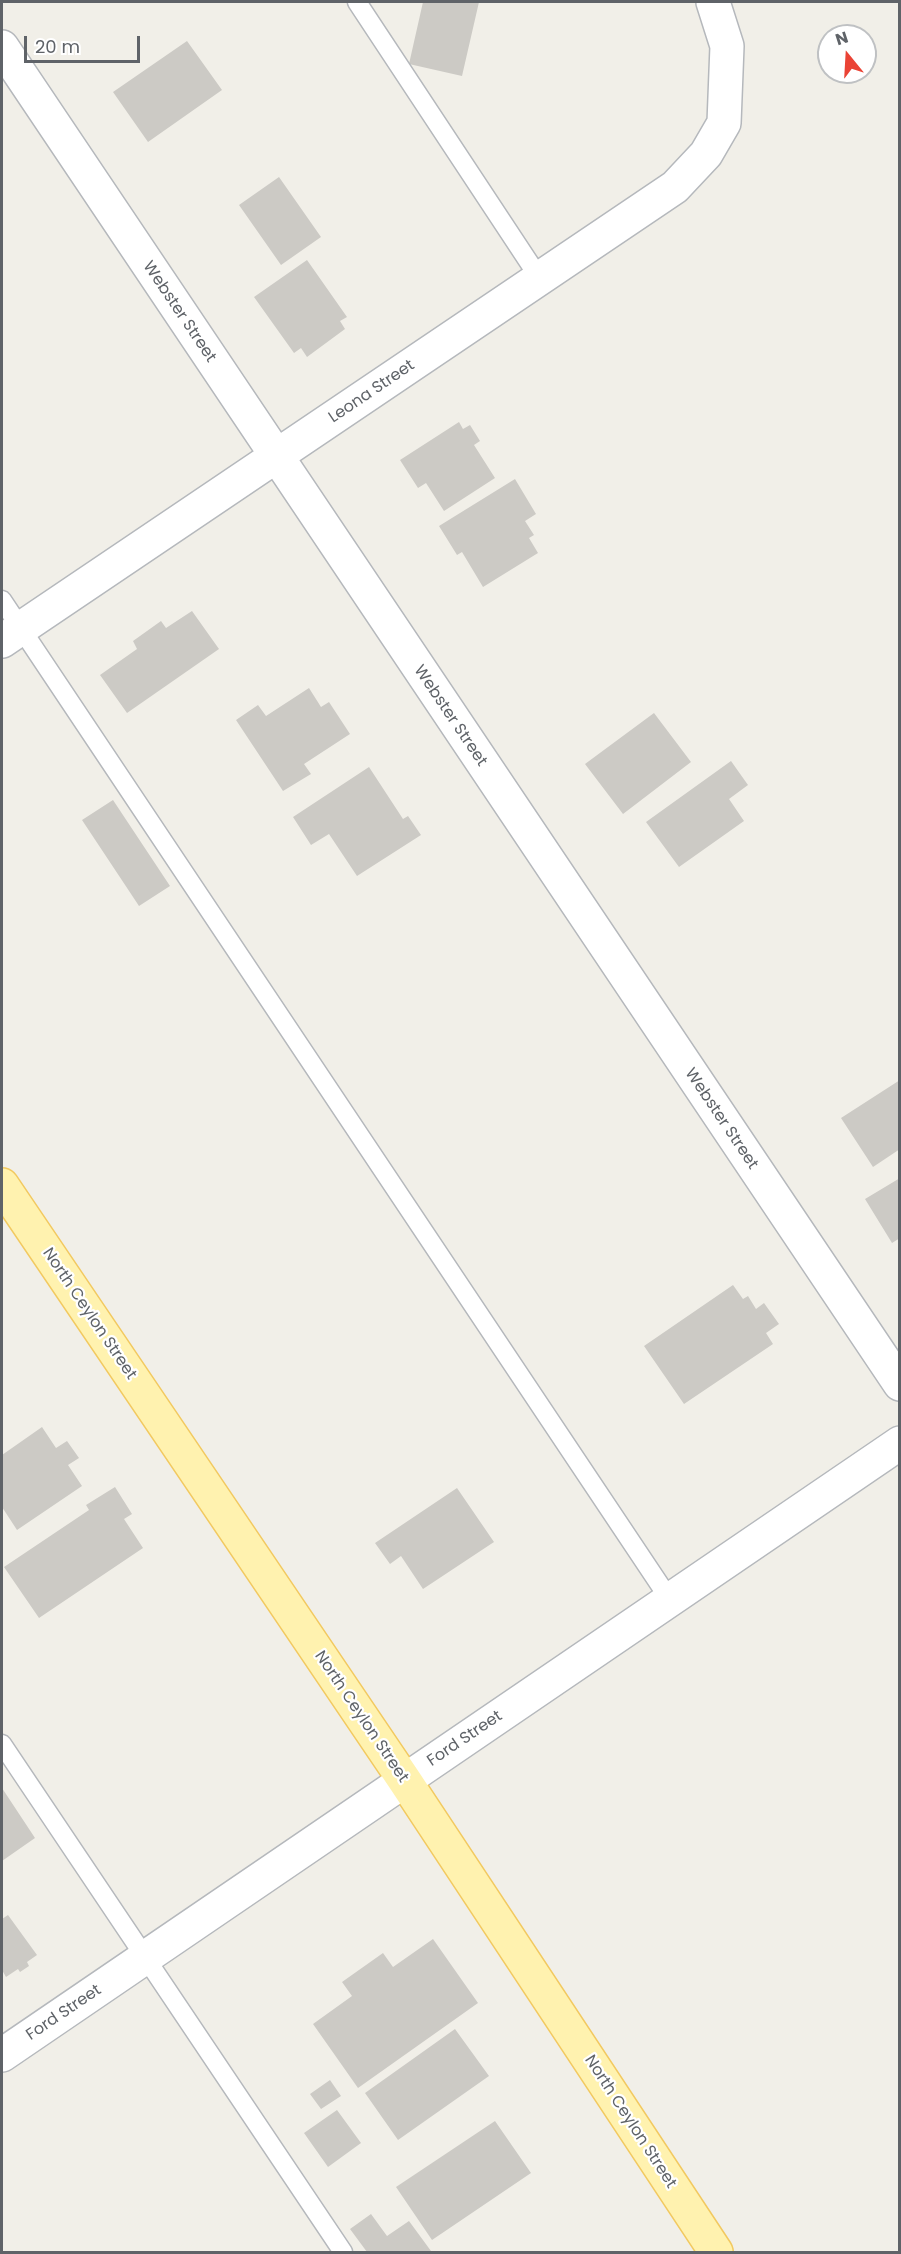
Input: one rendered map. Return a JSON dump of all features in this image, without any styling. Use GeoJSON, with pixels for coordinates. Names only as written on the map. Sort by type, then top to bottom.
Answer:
{"type":"FeatureCollection","features":[{"type":"Feature","properties":{"kind":"main road","name":"North Ceylon Street"},"geometry":{"type":"LineString","coordinates":[[2,1185],[405,1780],[716,2253]]}},
{"type":"Feature","properties":{"kind":"street","name":"Leona Street"},"geometry":{"type":"LineString","coordinates":[[11,635],[675,187],[706,154],[724,123],[726,46],[713,2]]}},
{"type":"Feature","properties":{"kind":"street","name":"Webster Street"},"geometry":{"type":"LineString","coordinates":[[2,47],[900,1384]]}},
{"type":"Feature","properties":{"kind":"street","name":"Ford Street"},"geometry":{"type":"LineString","coordinates":[[2,2055],[900,1443]]}},
{"type":"Feature","properties":{"kind":"lane"},"geometry":{"type":"LineString","coordinates":[[357,2],[540,279]]}},
{"type":"Feature","properties":{"kind":"lane"},"geometry":{"type":"LineString","coordinates":[[2,600],[11,635],[670,1600]]}},
{"type":"Feature","properties":{"kind":"lane"},"geometry":{"type":"LineString","coordinates":[[2,1744],[343,2253]]}},
{"type":"Feature","properties":{"kind":"building"},"geometry":{"type":"Polygon","coordinates":[[[423,2],[479,2],[462,76],[409,64],[423,2]]]}},
{"type":"Feature","properties":{"kind":"building"},"geometry":{"type":"Polygon","coordinates":[[[187,41],[222,90],[148,142],[113,92],[187,41]]]}},
{"type":"Feature","properties":{"kind":"building"},"geometry":{"type":"Polygon","coordinates":[[[279,177],[321,237],[281,265],[239,205],[279,177]]]}},
{"type":"Feature","properties":{"kind":"building"},"geometry":{"type":"Polygon","coordinates":[[[307,260],[347,317],[340,321],[345,329],[307,357],[301,348],[294,353],[254,297],[307,260]]]}},
{"type":"Feature","properties":{"kind":"building"},"geometry":{"type":"Polygon","coordinates":[[[459,422],[463,429],[470,425],[480,441],[474,445],[495,478],[444,511],[426,483],[418,488],[400,460],[459,422]]]}},
{"type":"Feature","properties":{"kind":"building"},"geometry":{"type":"Polygon","coordinates":[[[515,479],[536,514],[525,521],[534,535],[529,538],[538,553],[483,587],[462,552],[457,555],[439,526],[515,479]]]}},
{"type":"Feature","properties":{"kind":"building"},"geometry":{"type":"Polygon","coordinates":[[[192,611],[219,649],[127,713],[100,675],[137,649],[133,641],[161,621],[166,628],[192,611]]]}},
{"type":"Feature","properties":{"kind":"building"},"geometry":{"type":"Polygon","coordinates":[[[309,688],[321,707],[329,702],[350,734],[304,764],[311,774],[283,791],[236,720],[258,705],[266,716],[309,688]]]}},
{"type":"Feature","properties":{"kind":"building"},"geometry":{"type":"Polygon","coordinates":[[[654,713],[691,762],[623,814],[585,764],[654,713]]]}},
{"type":"Feature","properties":{"kind":"building"},"geometry":{"type":"Polygon","coordinates":[[[731,761],[748,785],[729,799],[744,821],[679,867],[646,822],[731,761]]]}},
{"type":"Feature","properties":{"kind":"building"},"geometry":{"type":"Polygon","coordinates":[[[369,767],[403,819],[408,816],[421,835],[357,876],[329,834],[311,845],[293,817],[369,767]]]}},
{"type":"Feature","properties":{"kind":"building"},"geometry":{"type":"Polygon","coordinates":[[[113,800],[170,886],[139,906],[82,820],[113,800]]]}},
{"type":"Feature","properties":{"kind":"building"},"geometry":{"type":"Polygon","coordinates":[[[900,1080],[900,1149],[873,1167],[841,1118],[900,1080]]]}},
{"type":"Feature","properties":{"kind":"building"},"geometry":{"type":"Polygon","coordinates":[[[900,1178],[900,1238],[892,1243],[865,1199],[900,1178]]]}},
{"type":"Feature","properties":{"kind":"building"},"geometry":{"type":"Polygon","coordinates":[[[733,1285],[743,1299],[748,1296],[756,1309],[764,1303],[779,1324],[766,1333],[773,1344],[684,1404],[644,1346],[733,1285]]]}},
{"type":"Feature","properties":{"kind":"building"},"geometry":{"type":"Polygon","coordinates":[[[42,1427],[56,1448],[67,1441],[79,1458],[68,1465],[82,1486],[17,1530],[2,1507],[2,1455],[42,1427]]]}},
{"type":"Feature","properties":{"kind":"building"},"geometry":{"type":"Polygon","coordinates":[[[115,1487],[132,1514],[124,1519],[143,1548],[39,1618],[4,1567],[89,1510],[86,1505],[115,1487]]]}},
{"type":"Feature","properties":{"kind":"building"},"geometry":{"type":"Polygon","coordinates":[[[457,1488],[494,1542],[423,1589],[401,1556],[390,1564],[375,1543],[457,1488]]]}},
{"type":"Feature","properties":{"kind":"building"},"geometry":{"type":"Polygon","coordinates":[[[2,1788],[35,1838],[2,1861],[2,1788]]]}},
{"type":"Feature","properties":{"kind":"building"},"geometry":{"type":"Polygon","coordinates":[[[8,1915],[37,1955],[27,1962],[29,1966],[20,1972],[18,1969],[6,1977],[2,1970],[2,1919],[8,1915]]]}},
{"type":"Feature","properties":{"kind":"building"},"geometry":{"type":"Polygon","coordinates":[[[433,1939],[478,2003],[358,2088],[313,2024],[352,1996],[342,1982],[383,1953],[393,1967],[433,1939]]]}},
{"type":"Feature","properties":{"kind":"building"},"geometry":{"type":"Polygon","coordinates":[[[455,2029],[489,2076],[398,2140],[365,2093],[455,2029]]]}},
{"type":"Feature","properties":{"kind":"building"},"geometry":{"type":"Polygon","coordinates":[[[330,2080],[341,2096],[321,2109],[310,2094],[330,2080]]]}},
{"type":"Feature","properties":{"kind":"building"},"geometry":{"type":"Polygon","coordinates":[[[337,2110],[361,2143],[328,2167],[304,2133],[337,2110]]]}},
{"type":"Feature","properties":{"kind":"building"},"geometry":{"type":"Polygon","coordinates":[[[495,2121],[531,2173],[432,2240],[396,2187],[495,2121]]]}},
{"type":"Feature","properties":{"kind":"building"},"geometry":{"type":"Polygon","coordinates":[[[371,2214],[387,2236],[409,2221],[431,2251],[367,2252],[350,2229],[371,2214]]]}}]}
